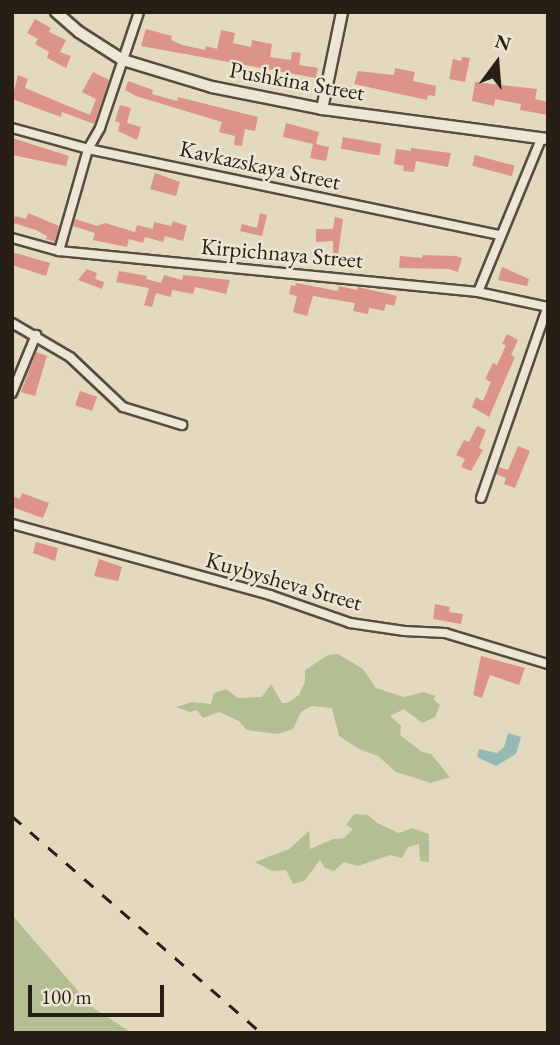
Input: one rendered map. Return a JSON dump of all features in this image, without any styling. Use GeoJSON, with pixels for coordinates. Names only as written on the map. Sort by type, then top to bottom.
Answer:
{"type":"FeatureCollection","features":[{"type":"Feature","properties":{"kind":"main road","name":"Pushkina Street"},"geometry":{"type":"LineString","coordinates":[[56,12],[79,32],[124,60],[212,88],[322,109],[544,139]]}},
{"type":"Feature","properties":{"kind":"main road"},"geometry":{"type":"LineString","coordinates":[[322,109],[342,12]]}},
{"type":"Feature","properties":{"kind":"street"},"geometry":{"type":"LineString","coordinates":[[59,251],[88,149],[100,128],[139,12]]}},
{"type":"Feature","properties":{"kind":"street","name":"Kavkazskaya Street"},"geometry":{"type":"LineString","coordinates":[[12,128],[88,149],[501,235]]}},
{"type":"Feature","properties":{"kind":"street"},"geometry":{"type":"LineString","coordinates":[[478,292],[544,139]]}},
{"type":"Feature","properties":{"kind":"street","name":"Kirpichnaya Street"},"geometry":{"type":"LineString","coordinates":[[12,238],[59,251],[478,292],[548,307]]}},
{"type":"Feature","properties":{"kind":"street"},"geometry":{"type":"LineString","coordinates":[[481,498],[548,307]]}},
{"type":"Feature","properties":{"kind":"street"},"geometry":{"type":"LineString","coordinates":[[12,323],[70,357],[123,407],[182,425]]}},
{"type":"Feature","properties":{"kind":"street"},"geometry":{"type":"LineString","coordinates":[[12,393],[36,335]]}},
{"type":"Feature","properties":{"kind":"street","name":"Kuybysheva Street"},"geometry":{"type":"LineString","coordinates":[[12,524],[270,595],[350,623],[445,633],[548,664]]}},
{"type":"Feature","properties":{"kind":"green space"},"geometry":{"type":"Polygon","coordinates":[[[338,654],[363,669],[376,688],[404,697],[424,692],[435,696],[434,700],[440,705],[435,717],[422,723],[404,709],[390,716],[401,726],[400,735],[422,752],[431,754],[450,777],[431,783],[396,772],[378,756],[359,749],[339,736],[332,708],[312,706],[301,712],[293,729],[278,734],[247,730],[239,721],[219,712],[203,718],[197,710],[190,712],[176,707],[192,702],[211,704],[214,693],[226,689],[238,698],[262,697],[271,684],[282,703],[287,703],[299,695],[305,682],[305,670],[328,655],[338,654]]]}},
{"type":"Feature","properties":{"kind":"green space"},"geometry":{"type":"Polygon","coordinates":[[[354,814],[368,815],[377,823],[399,833],[412,828],[429,834],[429,862],[420,861],[419,844],[408,847],[402,858],[390,855],[358,866],[344,862],[334,871],[325,868],[320,860],[304,881],[293,884],[286,870],[272,871],[255,862],[289,849],[309,831],[310,849],[333,839],[344,838],[353,829],[346,825],[354,814]]]}},
{"type":"Feature","properties":{"kind":"green space"},"geometry":{"type":"Polygon","coordinates":[[[12,915],[92,1007],[132,1033],[14,1033],[12,915]]]}},
{"type":"Feature","properties":{"kind":"water"},"geometry":{"type":"Polygon","coordinates":[[[508,733],[521,737],[516,754],[496,766],[477,757],[479,749],[497,753],[504,747],[508,733]]]}},
{"type":"Feature","properties":{"kind":"building"},"geometry":{"type":"Polygon","coordinates":[[[35,19],[51,28],[49,32],[66,40],[60,52],[71,56],[66,68],[47,58],[49,52],[35,44],[38,39],[27,33],[35,19]]]}},
{"type":"Feature","properties":{"kind":"building"},"geometry":{"type":"Polygon","coordinates":[[[146,29],[172,36],[171,40],[182,45],[205,50],[206,46],[217,49],[221,30],[235,33],[233,43],[251,47],[252,40],[272,44],[270,57],[291,60],[292,52],[301,53],[299,65],[318,68],[316,78],[141,46],[146,29]]]}},
{"type":"Feature","properties":{"kind":"building"},"geometry":{"type":"Polygon","coordinates":[[[462,57],[470,58],[465,82],[449,79],[453,59],[461,61],[462,57]]]}},
{"type":"Feature","properties":{"kind":"building"},"geometry":{"type":"Polygon","coordinates":[[[395,68],[415,72],[413,81],[436,86],[435,96],[428,95],[427,100],[354,84],[358,71],[394,75],[395,68]]]}},
{"type":"Feature","properties":{"kind":"building"},"geometry":{"type":"Polygon","coordinates":[[[93,72],[109,80],[94,124],[62,112],[61,117],[12,99],[18,75],[28,79],[25,88],[90,115],[96,99],[82,92],[93,72]]]}},
{"type":"Feature","properties":{"kind":"building"},"geometry":{"type":"Polygon","coordinates":[[[128,81],[153,90],[152,94],[177,101],[178,97],[258,117],[255,131],[245,129],[242,146],[234,145],[235,136],[219,132],[222,122],[136,96],[125,90],[128,81]]]}},
{"type":"Feature","properties":{"kind":"building"},"geometry":{"type":"Polygon","coordinates":[[[475,82],[537,89],[535,99],[548,102],[548,115],[520,110],[521,104],[495,99],[494,106],[472,101],[475,82]]]}},
{"type":"Feature","properties":{"kind":"building"},"geometry":{"type":"Polygon","coordinates":[[[120,105],[131,108],[127,123],[141,127],[137,140],[118,131],[120,123],[115,121],[120,105]]]}},
{"type":"Feature","properties":{"kind":"building"},"geometry":{"type":"Polygon","coordinates":[[[286,123],[319,132],[316,144],[329,147],[326,161],[310,158],[313,144],[283,137],[286,123]]]}},
{"type":"Feature","properties":{"kind":"building"},"geometry":{"type":"Polygon","coordinates":[[[343,137],[381,144],[379,156],[341,149],[343,137]]]}},
{"type":"Feature","properties":{"kind":"building"},"geometry":{"type":"Polygon","coordinates":[[[12,138],[69,156],[66,166],[12,155],[12,138]]]}},
{"type":"Feature","properties":{"kind":"building"},"geometry":{"type":"Polygon","coordinates":[[[411,148],[451,153],[448,167],[416,161],[414,172],[403,171],[404,166],[394,164],[396,149],[411,151],[411,148]]]}},
{"type":"Feature","properties":{"kind":"building"},"geometry":{"type":"Polygon","coordinates":[[[475,155],[515,166],[512,176],[472,166],[475,155]]]}},
{"type":"Feature","properties":{"kind":"building"},"geometry":{"type":"Polygon","coordinates":[[[155,173],[180,182],[176,196],[150,189],[155,173]]]}},
{"type":"Feature","properties":{"kind":"building"},"geometry":{"type":"Polygon","coordinates":[[[28,213],[59,226],[55,242],[46,239],[47,236],[36,230],[13,223],[15,216],[26,219],[28,213]]]}},
{"type":"Feature","properties":{"kind":"building"},"geometry":{"type":"Polygon","coordinates":[[[260,213],[267,215],[262,236],[240,231],[242,224],[257,228],[260,213]]]}},
{"type":"Feature","properties":{"kind":"building"},"geometry":{"type":"Polygon","coordinates":[[[335,217],[343,219],[338,255],[333,255],[333,241],[316,242],[316,229],[333,229],[335,217]]]}},
{"type":"Feature","properties":{"kind":"building"},"geometry":{"type":"Polygon","coordinates":[[[75,219],[97,226],[105,223],[135,232],[137,225],[153,229],[154,222],[171,226],[173,221],[187,226],[183,241],[165,236],[163,242],[145,237],[143,243],[129,239],[127,247],[93,240],[95,233],[73,226],[75,219]]]}},
{"type":"Feature","properties":{"kind":"building"},"geometry":{"type":"Polygon","coordinates":[[[12,252],[50,263],[46,276],[12,265],[12,252]]]}},
{"type":"Feature","properties":{"kind":"building"},"geometry":{"type":"Polygon","coordinates":[[[423,255],[462,258],[458,272],[448,269],[399,268],[400,256],[422,258],[423,255]]]}},
{"type":"Feature","properties":{"kind":"building"},"geometry":{"type":"Polygon","coordinates":[[[502,267],[529,279],[527,286],[498,280],[502,267]]]}},
{"type":"Feature","properties":{"kind":"building"},"geometry":{"type":"Polygon","coordinates":[[[87,269],[97,273],[95,279],[104,282],[102,289],[78,280],[87,269]]]}},
{"type":"Feature","properties":{"kind":"building"},"geometry":{"type":"Polygon","coordinates":[[[119,271],[147,276],[146,279],[161,283],[164,275],[182,280],[183,275],[230,280],[226,294],[195,287],[193,294],[172,290],[171,297],[156,293],[152,307],[144,305],[149,288],[116,282],[119,271]]]}},
{"type":"Feature","properties":{"kind":"building"},"geometry":{"type":"Polygon","coordinates":[[[296,283],[338,291],[339,286],[357,290],[358,287],[397,296],[394,306],[386,304],[384,311],[369,308],[368,314],[353,311],[355,303],[313,296],[307,316],[293,312],[297,296],[289,294],[291,285],[295,286],[296,283]]]}},
{"type":"Feature","properties":{"kind":"building"},"geometry":{"type":"Polygon","coordinates":[[[507,334],[518,340],[511,355],[515,357],[489,417],[472,407],[476,397],[483,401],[491,382],[485,379],[493,363],[497,365],[506,345],[502,344],[507,334]]]}},
{"type":"Feature","properties":{"kind":"building"},"geometry":{"type":"Polygon","coordinates":[[[36,352],[47,356],[35,396],[21,392],[36,352]]]}},
{"type":"Feature","properties":{"kind":"building"},"geometry":{"type":"Polygon","coordinates":[[[80,391],[97,397],[92,411],[75,405],[80,391]]]}},
{"type":"Feature","properties":{"kind":"building"},"geometry":{"type":"Polygon","coordinates":[[[477,426],[486,430],[479,448],[483,450],[471,471],[461,467],[465,459],[456,455],[464,440],[469,442],[477,426]]]}},
{"type":"Feature","properties":{"kind":"building"},"geometry":{"type":"Polygon","coordinates":[[[518,446],[530,451],[515,488],[504,484],[506,478],[496,474],[499,467],[508,470],[518,446]]]}},
{"type":"Feature","properties":{"kind":"building"},"geometry":{"type":"Polygon","coordinates":[[[22,493],[49,503],[43,518],[12,507],[12,496],[20,499],[22,493]]]}},
{"type":"Feature","properties":{"kind":"building"},"geometry":{"type":"Polygon","coordinates":[[[36,542],[58,548],[55,561],[33,553],[36,542]]]}},
{"type":"Feature","properties":{"kind":"building"},"geometry":{"type":"Polygon","coordinates":[[[99,559],[122,567],[118,581],[94,576],[99,559]]]}},
{"type":"Feature","properties":{"kind":"building"},"geometry":{"type":"Polygon","coordinates":[[[435,604],[450,607],[449,612],[463,614],[461,624],[433,619],[435,604]]]}},
{"type":"Feature","properties":{"kind":"building"},"geometry":{"type":"Polygon","coordinates":[[[481,656],[525,668],[519,685],[490,675],[482,698],[473,695],[481,656]]]}},
{"type":"Feature","properties":{"kind":"railway"},"geometry":{"type":"LineString","coordinates":[[12,816],[262,1033]]}}]}
